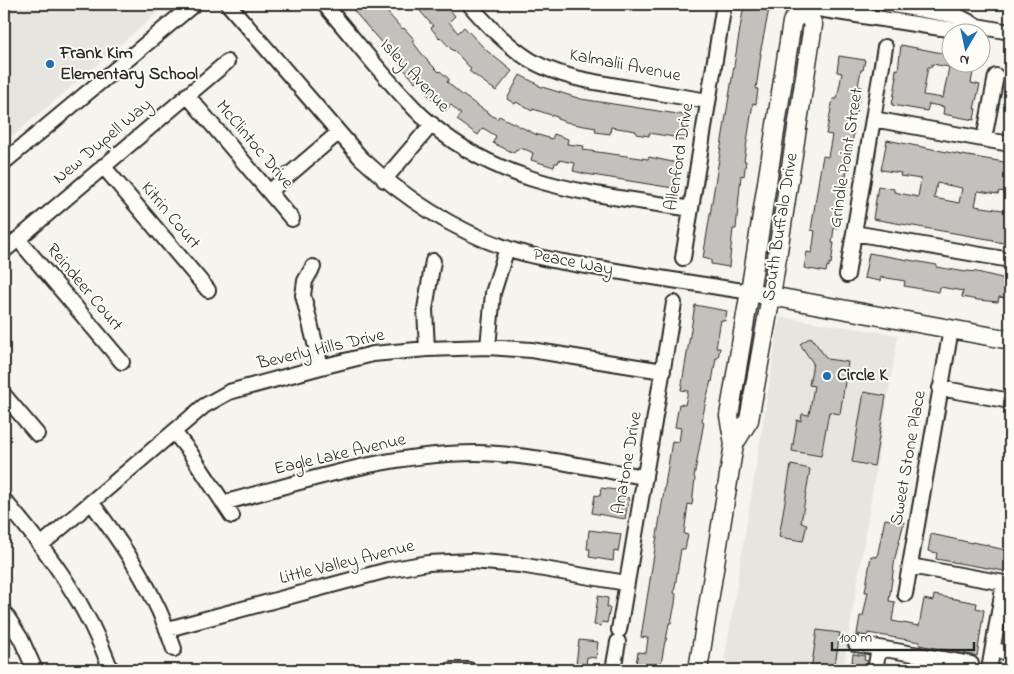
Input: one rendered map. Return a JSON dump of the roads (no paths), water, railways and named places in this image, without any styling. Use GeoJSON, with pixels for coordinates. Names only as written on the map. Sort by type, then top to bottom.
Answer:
{"type":"FeatureCollection","features":[{"type":"Feature","properties":{"kind":"main road","name":"South Buffalo Drive"},"geometry":{"type":"LineString","coordinates":[[698,670],[734,444],[729,416],[792,22],[805,5]]}},
{"type":"Feature","properties":{"kind":"main road","name":"South Buffalo Drive"},"geometry":{"type":"LineString","coordinates":[[734,444],[749,420],[770,296],[813,25],[805,5]]}},
{"type":"Feature","properties":{"kind":"main road","name":"Peace Way"},"geometry":{"type":"LineString","coordinates":[[750,292],[1010,340]]}},
{"type":"Feature","properties":{"kind":"street"},"geometry":{"type":"LineString","coordinates":[[4,162],[194,4]]}},
{"type":"Feature","properties":{"kind":"street","name":"Peace Way"},"geometry":{"type":"LineString","coordinates":[[228,4],[361,158],[384,180],[451,223],[507,248],[549,260],[750,292]]}},
{"type":"Feature","properties":{"kind":"street","name":"Isley Avenue"},"geometry":{"type":"LineString","coordinates":[[324,4],[403,96],[432,124],[480,157],[538,182],[566,189],[691,208]]}},
{"type":"Feature","properties":{"kind":"street","name":"Kalmalii Avenue"},"geometry":{"type":"LineString","coordinates":[[468,4],[513,48],[532,61],[554,71],[588,81],[708,101]]}},
{"type":"Feature","properties":{"kind":"street","name":"Allenford Drive"},"geometry":{"type":"LineString","coordinates":[[683,258],[724,4]]}},
{"type":"Feature","properties":{"kind":"street"},"geometry":{"type":"LineString","coordinates":[[888,4],[958,16],[969,22]]}},
{"type":"Feature","properties":{"kind":"street"},"geometry":{"type":"LineString","coordinates":[[805,5],[942,29]]}},
{"type":"Feature","properties":{"kind":"street"},"geometry":{"type":"LineString","coordinates":[[992,29],[1010,32]]}},
{"type":"Feature","properties":{"kind":"street","name":"Grindle Point Street"},"geometry":{"type":"LineString","coordinates":[[847,275],[885,47]]}},
{"type":"Feature","properties":{"kind":"street","name":"New Dupell Way"},"geometry":{"type":"LineString","coordinates":[[4,251],[227,62]]}},
{"type":"Feature","properties":{"kind":"street"},"geometry":{"type":"LineString","coordinates":[[984,139],[996,76]]}},
{"type":"Feature","properties":{"kind":"street","name":"McClintoc Drive"},"geometry":{"type":"LineString","coordinates":[[187,95],[292,219]]}},
{"type":"Feature","properties":{"kind":"street"},"geometry":{"type":"LineString","coordinates":[[872,119],[1010,144]]}},
{"type":"Feature","properties":{"kind":"street"},"geometry":{"type":"LineString","coordinates":[[384,180],[432,124]]}},
{"type":"Feature","properties":{"kind":"street"},"geometry":{"type":"LineString","coordinates":[[269,192],[338,133]]}},
{"type":"Feature","properties":{"kind":"street","name":"Kitrin Court"},"geometry":{"type":"LineString","coordinates":[[103,166],[208,290]]}},
{"type":"Feature","properties":{"kind":"street"},"geometry":{"type":"LineString","coordinates":[[854,233],[1010,260]]}},
{"type":"Feature","properties":{"kind":"street","name":"Reindeer Court"},"geometry":{"type":"LineString","coordinates":[[18,239],[122,362]]}},
{"type":"Feature","properties":{"kind":"street"},"geometry":{"type":"LineString","coordinates":[[488,347],[492,293],[507,248]]}},
{"type":"Feature","properties":{"kind":"street"},"geometry":{"type":"LineString","coordinates":[[426,349],[425,309],[433,261]]}},
{"type":"Feature","properties":{"kind":"street"},"geometry":{"type":"LineString","coordinates":[[313,267],[305,280],[303,296],[321,366]]}},
{"type":"Feature","properties":{"kind":"street","name":"Anatone Drive"},"geometry":{"type":"LineString","coordinates":[[613,670],[674,303]]}},
{"type":"Feature","properties":{"kind":"street","name":"Sweet Stone Place"},"geometry":{"type":"LineString","coordinates":[[906,594],[950,329]]}},
{"type":"Feature","properties":{"kind":"street","name":"Beverly Hills Drive"},"geometry":{"type":"LineString","coordinates":[[41,544],[204,406],[229,392],[321,366],[373,354],[426,349],[488,347],[531,350],[662,371]]}},
{"type":"Feature","properties":{"kind":"street"},"geometry":{"type":"LineString","coordinates":[[940,388],[1010,401]]}},
{"type":"Feature","properties":{"kind":"street"},"geometry":{"type":"LineString","coordinates":[[4,395],[37,434]]}},
{"type":"Feature","properties":{"kind":"street"},"geometry":{"type":"LineString","coordinates":[[174,432],[189,451],[232,516]]}},
{"type":"Feature","properties":{"kind":"street","name":"Eagle Lake Avenue"},"geometry":{"type":"LineString","coordinates":[[224,503],[356,467],[426,455],[476,453],[516,456],[644,477]]}},
{"type":"Feature","properties":{"kind":"street"},"geometry":{"type":"LineString","coordinates":[[4,500],[41,544],[70,586],[103,648],[111,670]]}},
{"type":"Feature","properties":{"kind":"street"},"geometry":{"type":"LineString","coordinates":[[92,502],[125,547],[148,586],[168,629],[174,649]]}},
{"type":"Feature","properties":{"kind":"street","name":"Little Valley Avenue"},"geometry":{"type":"LineString","coordinates":[[168,629],[388,570],[428,563],[471,561],[520,565],[626,583]]}},
{"type":"Feature","properties":{"kind":"street"},"geometry":{"type":"LineString","coordinates":[[910,566],[1007,583],[989,670]]}},
{"type":"Feature","properties":{"kind":"street"},"geometry":{"type":"LineString","coordinates":[[4,612],[21,639],[36,670]]}},
{"type":"Feature","properties":{"kind":"street"},"geometry":{"type":"LineString","coordinates":[[856,644],[945,665],[971,664]]}},
{"type":"Feature","properties":{"kind":"street"},"geometry":{"type":"LineString","coordinates":[[875,670],[879,648]]}},
{"type":"Feature","properties":{"kind":"street"},"geometry":{"type":"LineString","coordinates":[[993,650],[1010,653]]}},
{"type":"Feature","properties":{"kind":"street"},"geometry":{"type":"LineString","coordinates":[[451,670],[469,670]]}},
{"type":"Feature","properties":{"kind":"place","name":"Frank Kim Elementary School"},"geometry":{"type":"Point","coordinates":[50,64]}},
{"type":"Feature","properties":{"kind":"place","name":"Circle K"},"geometry":{"type":"Point","coordinates":[827,376]}}]}
